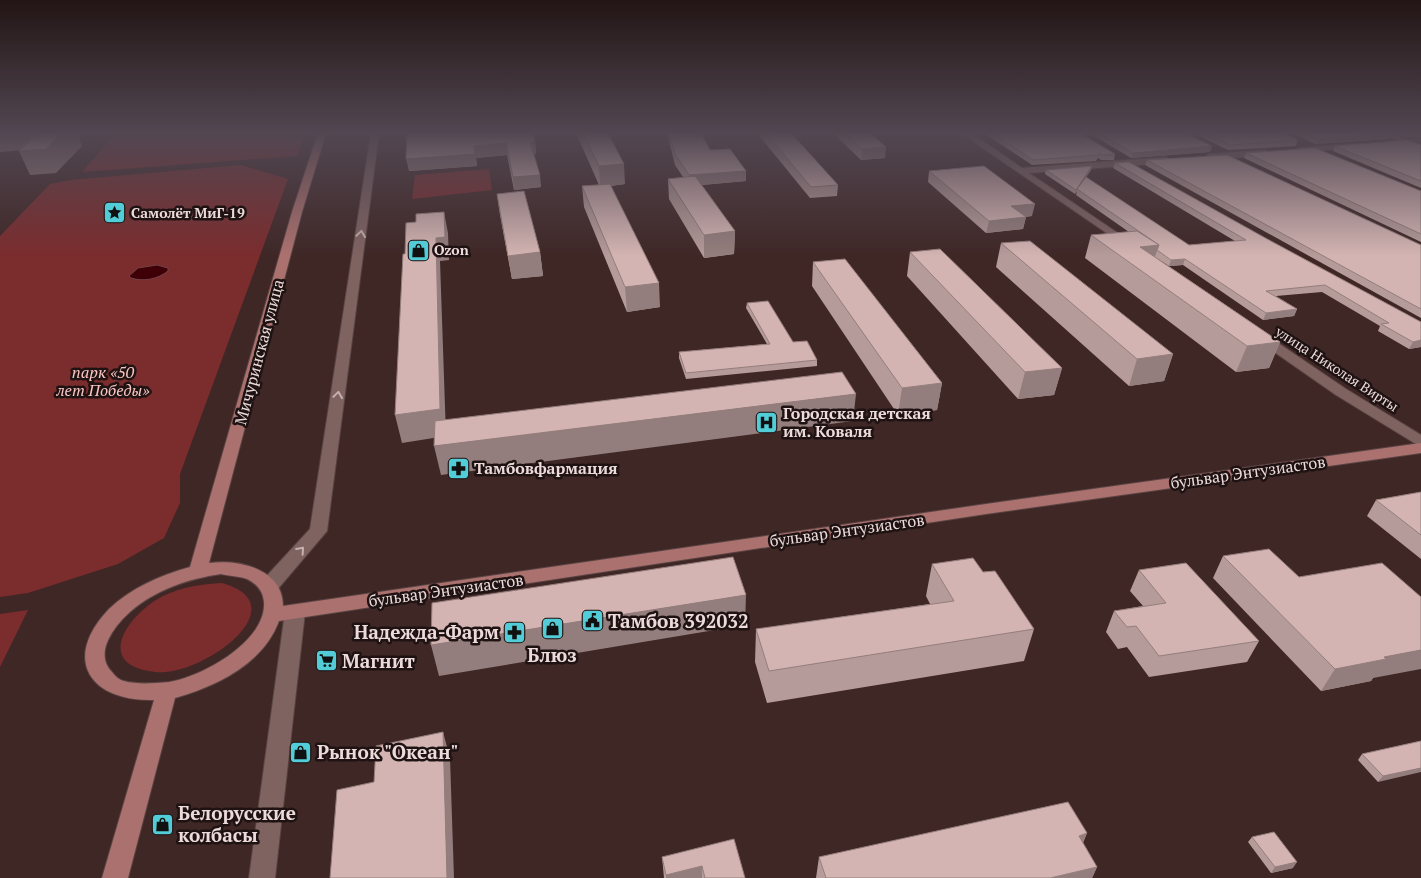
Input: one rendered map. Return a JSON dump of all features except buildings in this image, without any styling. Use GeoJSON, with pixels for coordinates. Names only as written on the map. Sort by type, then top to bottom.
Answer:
{"type":"FeatureCollection","features":[{"type":"Feature","properties":{"kind":"main road","name":"Мичуринская улица"},"geometry":{"type":"LineString","coordinates":[[198,571],[309,174]]}},
{"type":"Feature","properties":{"kind":"main road","name":"бульвар Энтузиастов"},"geometry":{"type":"LineString","coordinates":[[273,615],[986,509],[1421,448]]}},
{"type":"Feature","properties":{"kind":"main road"},"geometry":{"type":"LineString","coordinates":[[221,568],[241,570],[257,576],[269,586],[274,599],[273,615],[264,633],[247,652],[224,669],[196,682],[167,690],[138,692],[114,686],[99,674],[94,658],[98,638],[112,618],[132,600],[157,585],[198,571],[221,568]]}},
{"type":"Feature","properties":{"kind":"main road"},"geometry":{"type":"LineString","coordinates":[[115,878],[167,690]]}},
{"type":"Feature","properties":{"kind":"street"},"geometry":{"type":"LineString","coordinates":[[269,586],[318,531],[369,174]]}},
{"type":"Feature","properties":{"kind":"street"},"geometry":{"type":"LineString","coordinates":[[1024,174],[1136,250]]}},
{"type":"Feature","properties":{"kind":"street","name":"улица Николая Вирты"},"geometry":{"type":"LineString","coordinates":[[1251,330],[1341,392],[1421,441]]}},
{"type":"Feature","properties":{"kind":"street"},"geometry":{"type":"LineString","coordinates":[[262,878],[295,612]]}},
{"type":"Feature","properties":{"kind":"green space","name":"парк «50 лет Победы»"},"geometry":{"type":"Polygon","coordinates":[[[139,174],[271,174],[288,179],[180,474],[180,503],[164,538],[118,564],[28,593],[0,597],[0,236],[50,184],[70,180],[139,174]]]}},
{"type":"Feature","properties":{"kind":"green space"},"geometry":{"type":"Polygon","coordinates":[[[490,174],[492,190],[412,199],[415,175],[490,174]]]}},
{"type":"Feature","properties":{"kind":"green space"},"geometry":{"type":"Polygon","coordinates":[[[222,583],[244,593],[251,607],[248,622],[235,638],[217,652],[196,664],[174,671],[155,672],[136,667],[125,660],[121,650],[122,638],[128,626],[150,604],[163,596],[184,588],[222,583]]]}},
{"type":"Feature","properties":{"kind":"green space"},"geometry":{"type":"Polygon","coordinates":[[[28,610],[0,667],[0,614],[28,610]]]}},
{"type":"Feature","properties":{"kind":"shaded area"},"geometry":{"type":"Polygon","coordinates":[[[157,265],[168,268],[168,271],[155,278],[146,280],[129,276],[138,268],[157,265]]]}},
{"type":"Feature","properties":{"kind":"place","name":"Самолёт МиГ-19"},"geometry":{"type":"Point","coordinates":[115,213]}},
{"type":"Feature","properties":{"kind":"place","name":"Ozon"},"geometry":{"type":"Point","coordinates":[418,250]}},
{"type":"Feature","properties":{"kind":"place","name":"Городская детская им. Коваля"},"geometry":{"type":"Point","coordinates":[767,422]}},
{"type":"Feature","properties":{"kind":"place","name":"Тамбовфармация"},"geometry":{"type":"Point","coordinates":[458,468]}},
{"type":"Feature","properties":{"kind":"place","name":"Тамбов 392032"},"geometry":{"type":"Point","coordinates":[592,621]}},
{"type":"Feature","properties":{"kind":"place","name":"Блюз"},"geometry":{"type":"Point","coordinates":[552,629]}},
{"type":"Feature","properties":{"kind":"place","name":"Надежда-Фарм"},"geometry":{"type":"Point","coordinates":[515,632]}},
{"type":"Feature","properties":{"kind":"place","name":"Магнит"},"geometry":{"type":"Point","coordinates":[326,661]}},
{"type":"Feature","properties":{"kind":"place","name":"Рынок \"Океан\""},"geometry":{"type":"Point","coordinates":[301,752]}},
{"type":"Feature","properties":{"kind":"place","name":"Белорусские колбасы"},"geometry":{"type":"Point","coordinates":[162,824]}}]}
